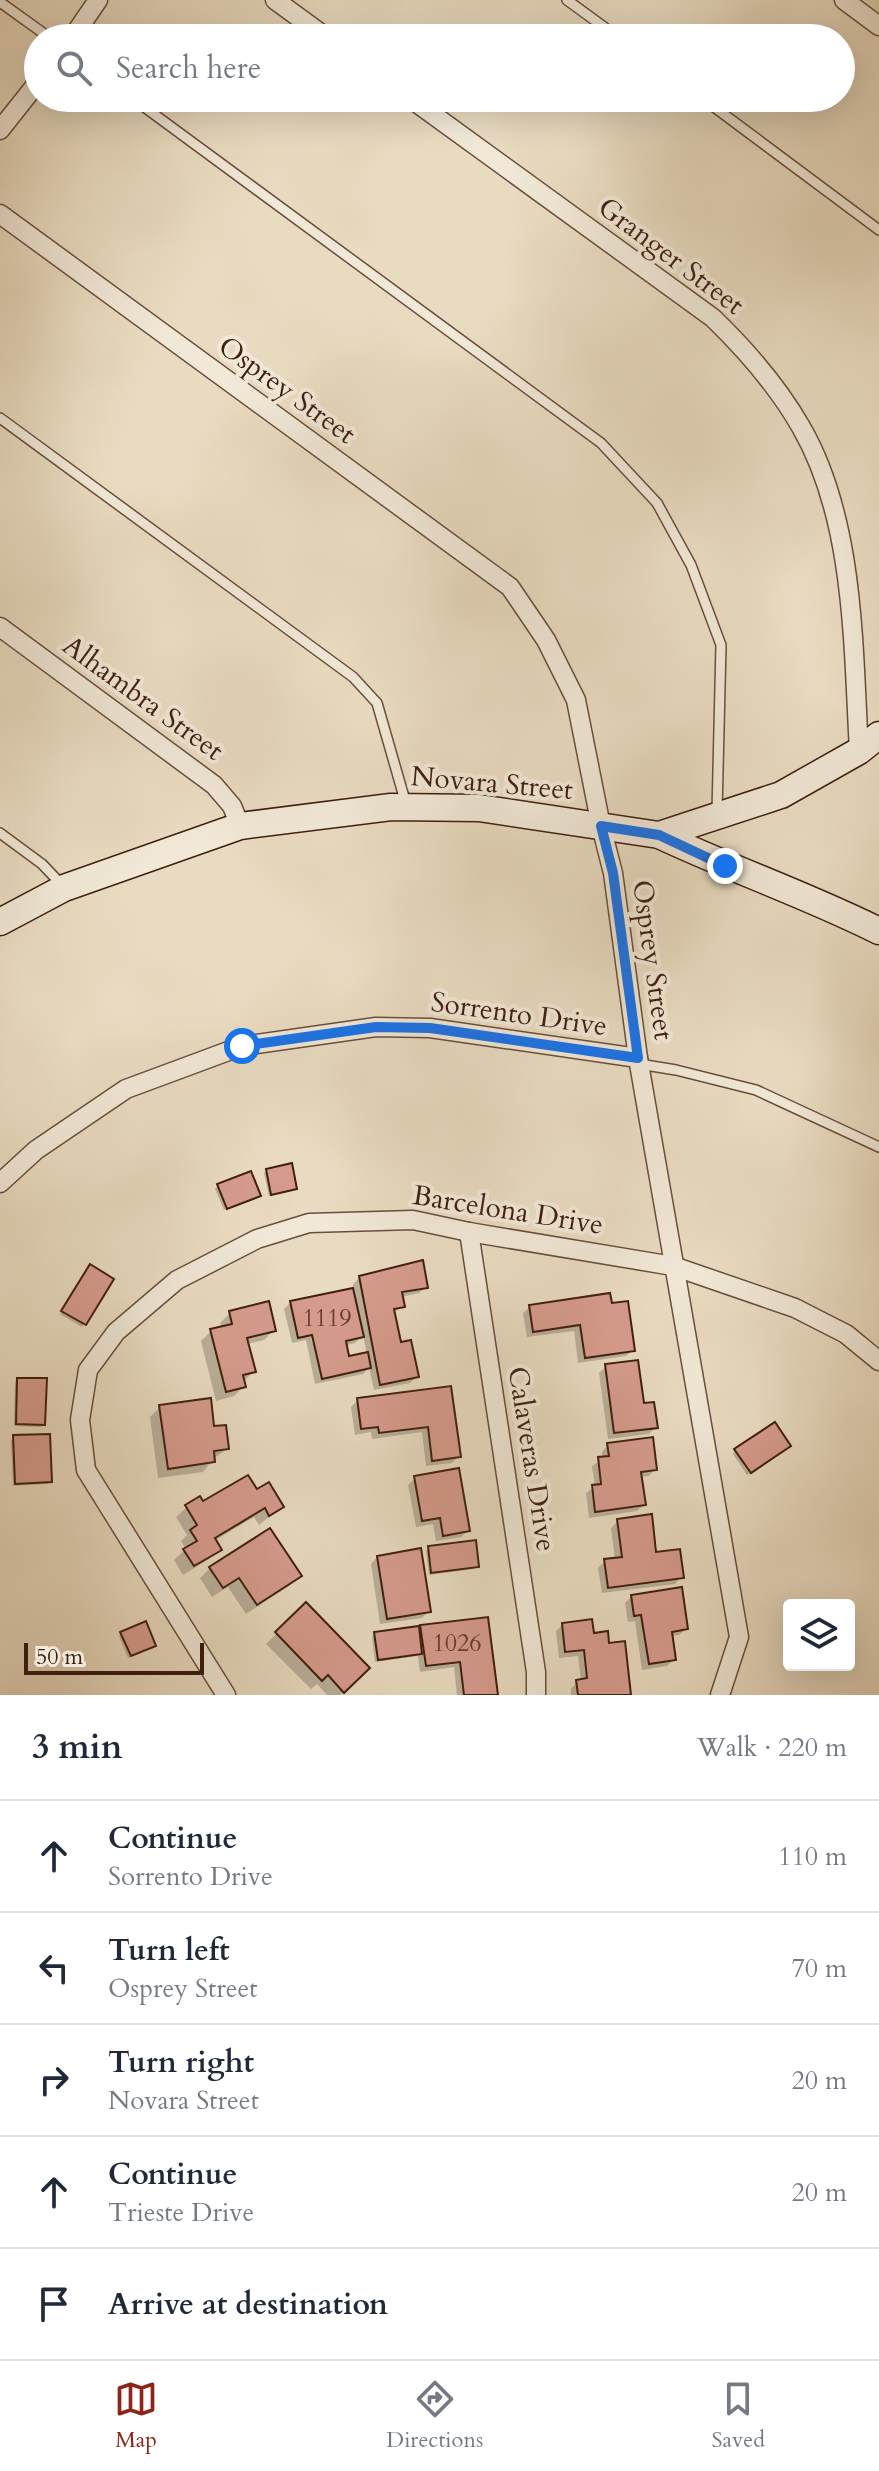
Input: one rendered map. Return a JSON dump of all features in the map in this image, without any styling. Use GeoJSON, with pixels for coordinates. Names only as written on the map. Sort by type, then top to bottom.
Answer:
{"type":"FeatureCollection","features":[{"type":"Feature","properties":{"kind":"street"},"geometry":{"type":"LineString","coordinates":[[82,24],[98,0]]}},
{"type":"Feature","properties":{"kind":"street"},"geometry":{"type":"LineString","coordinates":[[275,0],[308,24]]}},
{"type":"Feature","properties":{"kind":"street"},"geometry":{"type":"LineString","coordinates":[[844,0],[879,26]]}},
{"type":"Feature","properties":{"kind":"street"},"geometry":{"type":"LineString","coordinates":[[0,130],[24,100]]}},
{"type":"Feature","properties":{"kind":"street","name":"Granger Street"},"geometry":{"type":"LineString","coordinates":[[429,112],[713,318],[749,353],[777,388],[803,430],[825,483],[841,542],[869,743]]}},
{"type":"Feature","properties":{"kind":"street","name":"Osprey Street"},"geometry":{"type":"LineString","coordinates":[[0,214],[510,587],[546,640],[576,700],[613,873],[639,1061],[739,1637],[720,1695]]}},
{"type":"Feature","properties":{"kind":"street","name":"Alhambra Street"},"geometry":{"type":"LineString","coordinates":[[0,627],[214,785],[232,806],[240,826]]}},
{"type":"Feature","properties":{"kind":"street","name":"Novara Street"},"geometry":{"type":"LineString","coordinates":[[0,922],[64,888],[240,826],[391,807],[479,808],[659,835],[781,795],[869,743]]}},
{"type":"Feature","properties":{"kind":"street"},"geometry":{"type":"LineString","coordinates":[[659,835],[879,931]]}},
{"type":"Feature","properties":{"kind":"street","name":"Sorrento Drive"},"geometry":{"type":"LineString","coordinates":[[0,1183],[36,1150],[126,1089],[242,1046],[376,1027],[430,1028],[639,1061]]}},
{"type":"Feature","properties":{"kind":"street","name":"Barcelona Drive"},"geometry":{"type":"LineString","coordinates":[[226,1695],[86,1470],[80,1420],[88,1370],[116,1332],[177,1280],[257,1239],[309,1223],[413,1220],[673,1266],[795,1308],[846,1334],[879,1361]]}},
{"type":"Feature","properties":{"kind":"street","name":"Calaveras Drive"},"geometry":{"type":"LineString","coordinates":[[469,1232],[536,1672],[536,1695]]}},
{"type":"Feature","properties":{"kind":"lane"},"geometry":{"type":"LineString","coordinates":[[567,0],[600,24]]}},
{"type":"Feature","properties":{"kind":"lane"},"geometry":{"type":"LineString","coordinates":[[0,2],[31,24]]}},
{"type":"Feature","properties":{"kind":"lane"},"geometry":{"type":"LineString","coordinates":[[151,112],[601,443],[657,503],[691,565],[721,645],[717,816]]}},
{"type":"Feature","properties":{"kind":"lane"},"geometry":{"type":"LineString","coordinates":[[721,112],[879,230]]}},
{"type":"Feature","properties":{"kind":"lane"},"geometry":{"type":"LineString","coordinates":[[0,418],[353,677],[377,703],[407,807]]}},
{"type":"Feature","properties":{"kind":"lane"},"geometry":{"type":"LineString","coordinates":[[0,833],[42,864],[64,888]]}},
{"type":"Feature","properties":{"kind":"lane"},"geometry":{"type":"LineString","coordinates":[[639,1061],[756,1090],[879,1147]]}},
{"type":"Feature","properties":{"kind":"building"},"geometry":{"type":"Polygon","coordinates":[[[292,1163],[297,1189],[271,1195],[266,1169],[292,1163]]]}},
{"type":"Feature","properties":{"kind":"building"},"geometry":{"type":"Polygon","coordinates":[[[251,1171],[261,1196],[227,1209],[217,1184],[251,1171]]]}},
{"type":"Feature","properties":{"kind":"building"},"geometry":{"type":"Polygon","coordinates":[[[423,1260],[428,1288],[402,1292],[405,1307],[394,1309],[401,1342],[411,1340],[419,1377],[380,1385],[359,1276],[423,1260]]]}},
{"type":"Feature","properties":{"kind":"building"},"geometry":{"type":"Polygon","coordinates":[[[90,1264],[114,1279],[86,1325],[61,1311],[90,1264]]]}},
{"type":"Feature","properties":{"kind":"building"},"geometry":{"type":"Polygon","coordinates":[[[353,1288],[364,1337],[346,1341],[349,1356],[368,1352],[371,1368],[322,1379],[312,1335],[298,1338],[290,1301],[353,1288]]]}},
{"type":"Feature","properties":{"kind":"building"},"geometry":{"type":"Polygon","coordinates":[[[610,1293],[612,1303],[628,1301],[635,1351],[585,1358],[580,1325],[533,1332],[529,1305],[610,1293]]]}},
{"type":"Feature","properties":{"kind":"building"},"geometry":{"type":"Polygon","coordinates":[[[269,1301],[276,1331],[247,1338],[256,1372],[243,1375],[246,1387],[226,1392],[210,1329],[232,1324],[229,1311],[269,1301]]]}},
{"type":"Feature","properties":{"kind":"building"},"geometry":{"type":"Polygon","coordinates":[[[638,1360],[644,1403],[654,1402],[658,1428],[614,1433],[605,1364],[638,1360]]]}},
{"type":"Feature","properties":{"kind":"building"},"geometry":{"type":"Polygon","coordinates":[[[17,1378],[47,1378],[45,1425],[16,1424],[17,1378]]]}},
{"type":"Feature","properties":{"kind":"building"},"geometry":{"type":"Polygon","coordinates":[[[451,1386],[461,1457],[432,1461],[428,1427],[379,1433],[378,1427],[361,1429],[357,1398],[451,1386]]]}},
{"type":"Feature","properties":{"kind":"building"},"geometry":{"type":"Polygon","coordinates":[[[211,1398],[214,1426],[226,1425],[229,1449],[214,1451],[215,1462],[168,1469],[159,1405],[211,1398]]]}},
{"type":"Feature","properties":{"kind":"building"},"geometry":{"type":"Polygon","coordinates":[[[775,1422],[791,1446],[751,1473],[734,1449],[775,1422]]]}},
{"type":"Feature","properties":{"kind":"building"},"geometry":{"type":"Polygon","coordinates":[[[50,1434],[52,1482],[15,1484],[13,1435],[50,1434]]]}},
{"type":"Feature","properties":{"kind":"building"},"geometry":{"type":"Polygon","coordinates":[[[653,1437],[657,1470],[641,1472],[646,1505],[595,1512],[592,1485],[601,1484],[598,1457],[609,1456],[607,1443],[653,1437]]]}},
{"type":"Feature","properties":{"kind":"building"},"geometry":{"type":"Polygon","coordinates":[[[459,1468],[470,1531],[443,1536],[440,1518],[422,1521],[414,1476],[459,1468]]]}},
{"type":"Feature","properties":{"kind":"building"},"geometry":{"type":"Polygon","coordinates":[[[248,1475],[257,1489],[269,1482],[284,1507],[269,1516],[265,1508],[215,1538],[222,1550],[194,1566],[183,1549],[197,1541],[190,1530],[197,1525],[185,1505],[200,1496],[203,1501],[248,1475]]]}},
{"type":"Feature","properties":{"kind":"building"},"geometry":{"type":"Polygon","coordinates":[[[652,1514],[656,1552],[680,1549],[684,1578],[608,1588],[604,1559],[622,1557],[617,1519],[652,1514]]]}},
{"type":"Feature","properties":{"kind":"building"},"geometry":{"type":"Polygon","coordinates":[[[270,1528],[302,1576],[257,1605],[239,1578],[223,1588],[209,1567],[270,1528]]]}},
{"type":"Feature","properties":{"kind":"building"},"geometry":{"type":"Polygon","coordinates":[[[476,1540],[479,1567],[431,1573],[428,1546],[476,1540]]]}},
{"type":"Feature","properties":{"kind":"building"},"geometry":{"type":"Polygon","coordinates":[[[421,1548],[431,1612],[387,1619],[377,1556],[421,1548]]]}},
{"type":"Feature","properties":{"kind":"building"},"geometry":{"type":"Polygon","coordinates":[[[682,1587],[688,1629],[672,1632],[676,1660],[649,1664],[641,1615],[634,1616],[631,1595],[682,1587]]]}},
{"type":"Feature","properties":{"kind":"building"},"geometry":{"type":"Polygon","coordinates":[[[306,1602],[370,1668],[344,1693],[328,1675],[322,1681],[275,1632],[306,1602]]]}},
{"type":"Feature","properties":{"kind":"building"},"geometry":{"type":"Polygon","coordinates":[[[488,1617],[498,1695],[464,1695],[460,1662],[426,1666],[420,1625],[488,1617]]]}},
{"type":"Feature","properties":{"kind":"building"},"geometry":{"type":"Polygon","coordinates":[[[592,1619],[594,1633],[608,1631],[609,1643],[625,1641],[631,1695],[578,1695],[576,1680],[587,1678],[584,1650],[565,1652],[562,1623],[592,1619]]]}},
{"type":"Feature","properties":{"kind":"building"},"geometry":{"type":"Polygon","coordinates":[[[146,1621],[156,1646],[131,1656],[120,1632],[146,1621]]]}},
{"type":"Feature","properties":{"kind":"building"},"geometry":{"type":"Polygon","coordinates":[[[419,1626],[422,1654],[378,1660],[374,1632],[419,1626]]]}},
{"type":"Feature","properties":{"kind":"route"},"geometry":{"type":"LineString","coordinates":[[242,1046],[376,1027],[430,1028],[638,1058],[613,873],[601,826],[659,835],[725,866]]}}]}
